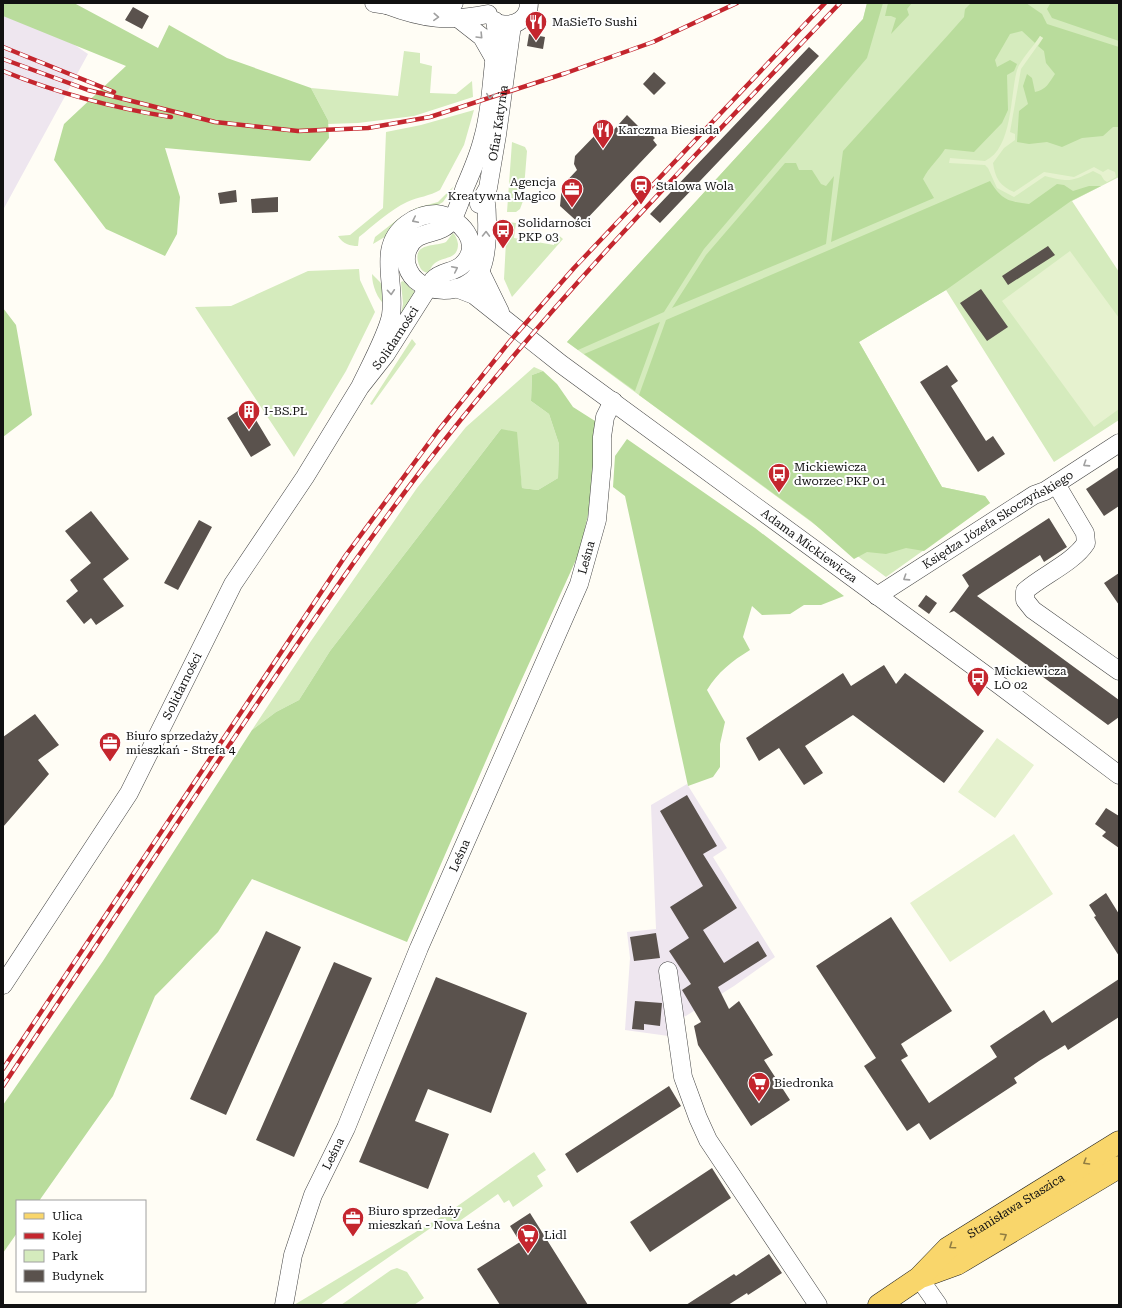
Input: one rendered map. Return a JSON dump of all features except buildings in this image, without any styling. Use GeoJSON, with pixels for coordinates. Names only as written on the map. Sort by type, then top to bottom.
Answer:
{"type":"FeatureCollection","features":[{"type":"Feature","properties":{"kind":"main road","name":"Stanisława Staszica"},"geometry":{"type":"LineString","coordinates":[[879,1305],[919,1278],[948,1248],[1119,1142]]}},
{"type":"Feature","properties":{"kind":"main road","name":"Stanisława Staszica"},"geometry":{"type":"LineString","coordinates":[[919,1278],[958,1264],[1119,1167]]}},
{"type":"Feature","properties":{"kind":"street"},"geometry":{"type":"LineString","coordinates":[[380,4],[523,19],[529,3]]}},
{"type":"Feature","properties":{"kind":"street"},"geometry":{"type":"LineString","coordinates":[[457,11],[482,37],[494,58]]}},
{"type":"Feature","properties":{"kind":"street","name":"Ofiar Katynia"},"geometry":{"type":"LineString","coordinates":[[452,220],[483,139],[489,111],[494,58],[498,43],[495,16]]}},
{"type":"Feature","properties":{"kind":"street","name":"Ofiar Katynia"},"geometry":{"type":"LineString","coordinates":[[470,244],[474,218],[478,206],[485,195],[501,114],[495,16]]}},
{"type":"Feature","properties":{"kind":"street"},"geometry":{"type":"LineString","coordinates":[[452,220],[445,228],[416,237],[410,244],[406,254],[408,272],[419,284],[428,288],[438,290],[456,288],[471,282],[480,272],[485,254],[485,195]]}},
{"type":"Feature","properties":{"kind":"street","name":"Solidarności"},"geometry":{"type":"LineString","coordinates":[[360,387],[391,316],[392,294],[389,251],[392,241],[403,227],[411,221],[431,214],[444,216],[452,220]]}},
{"type":"Feature","properties":{"kind":"street","name":"Adama Mickiewicza"},"geometry":{"type":"LineString","coordinates":[[452,220],[464,228],[480,272],[501,314]]}},
{"type":"Feature","properties":{"kind":"street","name":"Solidarności"},"geometry":{"type":"LineString","coordinates":[[3,985],[129,793],[233,584],[305,477],[360,387],[386,354],[437,275],[452,271],[464,264],[468,257],[470,244]]}},
{"type":"Feature","properties":{"kind":"street","name":"Adama Mickiewicza"},"geometry":{"type":"LineString","coordinates":[[456,288],[474,295],[501,314],[561,364],[1117,770]]}},
{"type":"Feature","properties":{"kind":"street","name":"Leśna"},"geometry":{"type":"LineString","coordinates":[[284,1305],[293,1254],[313,1195],[346,1128],[419,948],[579,584],[597,520],[602,465],[602,437],[605,417],[613,401]]}},
{"type":"Feature","properties":{"kind":"street","name":"Księdza Józefa Skoczyńskiego"},"geometry":{"type":"LineString","coordinates":[[877,596],[1034,495],[1046,491],[1119,443]]}},
{"type":"Feature","properties":{"kind":"street"},"geometry":{"type":"LineString","coordinates":[[1056,484],[1085,533],[1086,543],[1080,552],[1037,581],[1025,591],[1025,600],[1032,610],[1119,671]]}},
{"type":"Feature","properties":{"kind":"street"},"geometry":{"type":"LineString","coordinates":[[668,971],[683,1077],[698,1118],[708,1140],[818,1305]]}},
{"type":"Feature","properties":{"kind":"street"},"geometry":{"type":"LineString","coordinates":[[919,1278],[938,1305]]}},
{"type":"Feature","properties":{"kind":"shaded area"},"geometry":{"type":"Polygon","coordinates":[[[3,3],[13,3],[88,54],[3,210],[3,3]]]}},
{"type":"Feature","properties":{"kind":"shaded area"},"geometry":{"type":"Polygon","coordinates":[[[687,784],[727,848],[713,857],[775,957],[734,986],[681,1019],[683,1038],[625,1030],[630,958],[627,932],[656,929],[651,805],[687,784]]]}},
{"type":"Feature","properties":{"kind":"green space"},"geometry":{"type":"Polygon","coordinates":[[[3,3],[74,3],[158,48],[169,25],[227,58],[311,88],[328,120],[329,138],[310,161],[165,148],[180,197],[177,234],[165,256],[106,229],[54,160],[64,124],[126,66],[3,16],[3,3]]]}},
{"type":"Feature","properties":{"kind":"green space"},"geometry":{"type":"Polygon","coordinates":[[[867,3],[1119,3],[1119,177],[1072,201],[1119,272],[1119,420],[1054,462],[946,290],[859,342],[942,487],[985,496],[990,503],[886,577],[567,342],[863,19],[867,3]]]}},
{"type":"Feature","properties":{"kind":"green space"},"geometry":{"type":"Polygon","coordinates":[[[867,3],[883,3],[867,58],[704,249],[664,312],[578,350],[567,342],[863,19],[867,3]]]}},
{"type":"Feature","properties":{"kind":"green space"},"geometry":{"type":"Polygon","coordinates":[[[888,3],[912,3],[907,9],[909,15],[891,34],[896,18],[885,16],[888,3]]]}},
{"type":"Feature","properties":{"kind":"green space"},"geometry":{"type":"Polygon","coordinates":[[[971,3],[1026,3],[1042,14],[1047,24],[1119,47],[1119,127],[1113,127],[1103,136],[1082,138],[1062,147],[1047,142],[1029,144],[1017,142],[1019,111],[1028,104],[1023,86],[1027,74],[1032,78],[1035,92],[1045,88],[1055,74],[1046,63],[1044,51],[1038,46],[1043,38],[1040,36],[1035,43],[1022,31],[1010,34],[995,60],[997,67],[1010,60],[1017,64],[1014,71],[1007,75],[1008,110],[1002,123],[974,152],[945,149],[923,179],[934,198],[831,242],[843,151],[964,17],[965,9],[971,3]]]}},
{"type":"Feature","properties":{"kind":"green space"},"geometry":{"type":"Polygon","coordinates":[[[1119,3],[1119,41],[1052,18],[1047,9],[1050,4],[1119,3]]]}},
{"type":"Feature","properties":{"kind":"green space"},"geometry":{"type":"Polygon","coordinates":[[[1040,36],[1043,38],[1021,69],[1010,132],[1015,134],[1015,140],[1004,148],[993,163],[995,173],[999,181],[1005,187],[1014,192],[1044,172],[1074,177],[1094,167],[1103,172],[1108,169],[1115,172],[1116,177],[1107,182],[1101,175],[1093,171],[1070,180],[1045,176],[1014,197],[997,188],[988,168],[985,165],[949,163],[950,158],[985,161],[994,154],[1001,145],[1009,120],[1017,70],[1040,36]]]}},
{"type":"Feature","properties":{"kind":"green space"},"geometry":{"type":"Polygon","coordinates":[[[404,51],[420,53],[420,63],[432,66],[430,93],[456,94],[472,81],[473,97],[414,116],[358,123],[328,124],[328,120],[311,88],[398,96],[404,51]]]}},
{"type":"Feature","properties":{"kind":"green space"},"geometry":{"type":"Polygon","coordinates":[[[474,110],[464,145],[440,190],[407,202],[394,209],[359,237],[358,246],[344,243],[338,236],[350,235],[383,208],[386,132],[421,125],[474,110]]]}},
{"type":"Feature","properties":{"kind":"green space"},"geometry":{"type":"Polygon","coordinates":[[[512,142],[525,147],[527,151],[523,201],[520,209],[516,212],[507,212],[512,142]]]}},
{"type":"Feature","properties":{"kind":"green space"},"geometry":{"type":"Polygon","coordinates":[[[785,163],[796,163],[799,170],[812,170],[821,184],[826,186],[834,176],[826,244],[672,308],[706,255],[785,163]]]}},
{"type":"Feature","properties":{"kind":"green space"},"geometry":{"type":"Polygon","coordinates":[[[990,181],[1002,196],[1015,202],[1029,204],[1057,184],[1064,185],[1073,191],[1089,186],[1101,186],[1071,201],[946,290],[859,342],[942,487],[985,496],[990,503],[924,551],[906,548],[886,554],[867,552],[854,559],[811,521],[639,395],[666,320],[990,181]]]}},
{"type":"Feature","properties":{"kind":"green space"},"geometry":{"type":"Polygon","coordinates":[[[454,186],[443,202],[373,244],[375,237],[398,219],[416,208],[438,202],[454,186]]]}},
{"type":"Feature","properties":{"kind":"green space"},"geometry":{"type":"Polygon","coordinates":[[[507,222],[516,223],[514,238],[554,245],[555,232],[563,239],[512,297],[504,279],[507,222]]]}},
{"type":"Feature","properties":{"kind":"green space"},"geometry":{"type":"Polygon","coordinates":[[[453,233],[458,244],[456,253],[435,263],[428,273],[422,270],[417,258],[418,252],[425,247],[446,242],[453,233]]]}},
{"type":"Feature","properties":{"kind":"green space"},"geometry":{"type":"Polygon","coordinates":[[[1070,251],[1119,318],[1119,409],[1094,427],[1002,301],[1070,251]]]}},
{"type":"Feature","properties":{"kind":"green space"},"geometry":{"type":"Polygon","coordinates":[[[359,269],[360,280],[375,312],[346,371],[294,457],[195,307],[231,306],[308,271],[359,269]]]}},
{"type":"Feature","properties":{"kind":"green space"},"geometry":{"type":"Polygon","coordinates":[[[372,274],[384,286],[386,306],[380,300],[376,292],[372,274]]]}},
{"type":"Feature","properties":{"kind":"green space"},"geometry":{"type":"Polygon","coordinates":[[[403,281],[417,294],[401,314],[403,304],[401,282],[403,281]]]}},
{"type":"Feature","properties":{"kind":"green space"},"geometry":{"type":"Polygon","coordinates":[[[3,308],[16,325],[32,415],[3,437],[3,308]]]}},
{"type":"Feature","properties":{"kind":"green space"},"geometry":{"type":"Polygon","coordinates":[[[660,322],[635,391],[584,354],[660,322]]]}},
{"type":"Feature","properties":{"kind":"green space"},"geometry":{"type":"Polygon","coordinates":[[[412,339],[416,344],[372,405],[370,404],[412,339]]]}},
{"type":"Feature","properties":{"kind":"green space"},"geometry":{"type":"Polygon","coordinates":[[[534,367],[543,371],[532,375],[531,401],[549,414],[559,444],[558,478],[538,490],[522,488],[519,462],[501,429],[330,651],[299,700],[276,712],[252,730],[311,641],[417,488],[466,427],[534,367]]]}},
{"type":"Feature","properties":{"kind":"green space"},"geometry":{"type":"Polygon","coordinates":[[[543,371],[557,384],[573,407],[595,421],[596,446],[591,501],[580,551],[512,701],[407,942],[252,879],[218,932],[155,996],[113,1096],[40,1200],[16,1200],[16,1234],[3,1253],[3,1105],[103,961],[252,730],[276,712],[299,700],[330,651],[501,429],[517,432],[522,488],[538,490],[558,478],[559,444],[549,414],[531,401],[532,375],[543,371]]]}},
{"type":"Feature","properties":{"kind":"green space"},"geometry":{"type":"Polygon","coordinates":[[[627,439],[755,528],[844,596],[821,605],[804,605],[790,614],[762,615],[752,606],[743,637],[750,650],[726,667],[707,690],[725,722],[720,744],[720,767],[713,777],[688,786],[625,496],[613,487],[615,456],[627,439]]]}},
{"type":"Feature","properties":{"kind":"green space"},"geometry":{"type":"Polygon","coordinates":[[[997,738],[1034,765],[995,818],[958,792],[997,738]]]}},
{"type":"Feature","properties":{"kind":"green space"},"geometry":{"type":"Polygon","coordinates":[[[1014,834],[1053,894],[950,962],[910,903],[1014,834]]]}},
{"type":"Feature","properties":{"kind":"green space"},"geometry":{"type":"Polygon","coordinates":[[[534,1152],[546,1170],[537,1176],[543,1186],[513,1207],[509,1200],[504,1203],[498,1194],[451,1227],[445,1218],[320,1305],[294,1305],[449,1212],[534,1152]]]}},
{"type":"Feature","properties":{"kind":"green space"},"geometry":{"type":"Polygon","coordinates":[[[397,1268],[407,1272],[424,1298],[414,1305],[341,1305],[391,1270],[397,1268]]]}},
{"type":"Feature","properties":{"kind":"railway"},"geometry":{"type":"LineString","coordinates":[[3,59],[88,90],[215,122],[298,131],[368,128],[430,117],[566,73],[653,42],[737,3]]}},
{"type":"Feature","properties":{"kind":"railway"},"geometry":{"type":"LineString","coordinates":[[3,1069],[346,555],[437,432],[511,340],[574,268],[825,3]]}},
{"type":"Feature","properties":{"kind":"railway"},"geometry":{"type":"LineString","coordinates":[[3,1086],[334,590],[389,513],[447,437],[493,380],[589,270],[688,162],[840,3]]}},
{"type":"Feature","properties":{"kind":"railway"},"geometry":{"type":"LineString","coordinates":[[3,47],[114,92]]}},
{"type":"Feature","properties":{"kind":"railway"},"geometry":{"type":"LineString","coordinates":[[3,71],[86,99],[171,117]]}},
{"type":"Feature","properties":{"kind":"place","name":"MaSieTo Sushi"},"geometry":{"type":"Point","coordinates":[536,42]}},
{"type":"Feature","properties":{"kind":"place","name":"Karczma Biesiada"},"geometry":{"type":"Point","coordinates":[603,150]}},
{"type":"Feature","properties":{"kind":"place","name":"Stalowa Wola"},"geometry":{"type":"Point","coordinates":[641,206]}},
{"type":"Feature","properties":{"kind":"place","name":"Agencja Kreatywna Magico"},"geometry":{"type":"Point","coordinates":[572,208]}},
{"type":"Feature","properties":{"kind":"place","name":"Solidarności PKP 03"},"geometry":{"type":"Point","coordinates":[503,250]}},
{"type":"Feature","properties":{"kind":"place","name":"I-BS.PL"},"geometry":{"type":"Point","coordinates":[249,430]}},
{"type":"Feature","properties":{"kind":"place","name":"Mickiewicza dworzec PKP 01"},"geometry":{"type":"Point","coordinates":[779,494]}},
{"type":"Feature","properties":{"kind":"place","name":"Mickiewicza LO 02"},"geometry":{"type":"Point","coordinates":[978,698]}},
{"type":"Feature","properties":{"kind":"place","name":"Biuro sprzedaży mieszkań - Strefa 4"},"geometry":{"type":"Point","coordinates":[110,762]}},
{"type":"Feature","properties":{"kind":"place","name":"Biedronka"},"geometry":{"type":"Point","coordinates":[759,1102]}},
{"type":"Feature","properties":{"kind":"place","name":"Biuro sprzedaży mieszkań - Nova Leśna"},"geometry":{"type":"Point","coordinates":[353,1238]}},
{"type":"Feature","properties":{"kind":"place","name":"Lidl"},"geometry":{"type":"Point","coordinates":[528,1254]}}]}
